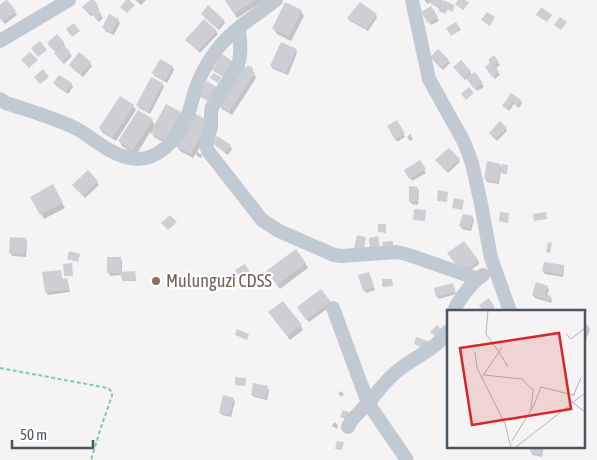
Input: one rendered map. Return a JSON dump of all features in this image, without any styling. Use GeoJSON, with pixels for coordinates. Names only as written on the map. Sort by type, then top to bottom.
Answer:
{"type":"FeatureCollection","features":[{"type":"Feature","properties":{"kind":"street"},"geometry":{"type":"LineString","coordinates":[[0,41],[69,0]]}},
{"type":"Feature","properties":{"kind":"street"},"geometry":{"type":"LineString","coordinates":[[0,99],[6,103],[53,119],[78,130],[114,153],[130,158],[143,159],[157,155],[174,139],[186,120],[198,84],[213,54],[228,38],[276,0]]}},
{"type":"Feature","properties":{"kind":"street"},"geometry":{"type":"LineString","coordinates":[[412,0],[429,79],[464,142],[472,164],[491,258],[510,310]]}},
{"type":"Feature","properties":{"kind":"street"},"geometry":{"type":"LineString","coordinates":[[239,29],[240,59],[212,107],[211,127],[206,145],[208,151],[262,220],[279,231],[334,255],[352,256],[396,252],[478,279]]}},
{"type":"Feature","properties":{"kind":"street"},"geometry":{"type":"LineString","coordinates":[[455,310],[478,279],[494,269]]}},
{"type":"Feature","properties":{"kind":"street"},"geometry":{"type":"LineString","coordinates":[[333,308],[368,403],[407,460]]}},
{"type":"Feature","properties":{"kind":"street"},"geometry":{"type":"LineString","coordinates":[[348,427],[351,421],[391,376],[406,364],[436,346],[447,332]]}},
{"type":"Feature","properties":{"kind":"path"},"geometry":{"type":"LineString","coordinates":[[0,368],[108,388],[112,392],[91,460]]}},
{"type":"Feature","properties":{"kind":"building"},"geometry":{"type":"Polygon","coordinates":[[[6,0],[16,11],[3,22],[0,18],[0,5],[6,0]]]}},
{"type":"Feature","properties":{"kind":"building"},"geometry":{"type":"Polygon","coordinates":[[[90,0],[94,0],[98,5],[96,7],[102,15],[97,20],[82,7],[90,0]]]}},
{"type":"Feature","properties":{"kind":"building"},"geometry":{"type":"Polygon","coordinates":[[[126,0],[135,5],[127,13],[120,7],[126,0]]]}},
{"type":"Feature","properties":{"kind":"building"},"geometry":{"type":"Polygon","coordinates":[[[225,0],[255,0],[234,14],[225,0]]]}},
{"type":"Feature","properties":{"kind":"building"},"geometry":{"type":"Polygon","coordinates":[[[432,0],[443,0],[438,8],[430,3],[432,0]]]}},
{"type":"Feature","properties":{"kind":"building"},"geometry":{"type":"Polygon","coordinates":[[[444,0],[455,6],[451,11],[447,9],[445,14],[438,10],[444,0]]]}},
{"type":"Feature","properties":{"kind":"building"},"geometry":{"type":"Polygon","coordinates":[[[458,0],[465,0],[469,3],[463,10],[455,4],[458,0]]]}},
{"type":"Feature","properties":{"kind":"building"},"geometry":{"type":"Polygon","coordinates":[[[285,2],[302,10],[289,37],[272,29],[285,2]]]}},
{"type":"Feature","properties":{"kind":"building"},"geometry":{"type":"Polygon","coordinates":[[[360,2],[377,14],[366,29],[347,18],[360,2]]]}},
{"type":"Feature","properties":{"kind":"building"},"geometry":{"type":"Polygon","coordinates":[[[208,5],[224,20],[217,28],[201,14],[208,5]]]}},
{"type":"Feature","properties":{"kind":"building"},"geometry":{"type":"Polygon","coordinates":[[[431,6],[438,17],[428,23],[421,12],[431,6]]]}},
{"type":"Feature","properties":{"kind":"building"},"geometry":{"type":"Polygon","coordinates":[[[541,7],[552,15],[547,22],[536,15],[541,7]]]}},
{"type":"Feature","properties":{"kind":"building"},"geometry":{"type":"Polygon","coordinates":[[[487,12],[495,17],[490,26],[481,20],[487,12]]]}},
{"type":"Feature","properties":{"kind":"building"},"geometry":{"type":"Polygon","coordinates":[[[109,14],[119,19],[112,33],[102,28],[109,14]]]}},
{"type":"Feature","properties":{"kind":"building"},"geometry":{"type":"Polygon","coordinates":[[[560,17],[567,22],[561,30],[554,25],[560,17]]]}},
{"type":"Feature","properties":{"kind":"building"},"geometry":{"type":"Polygon","coordinates":[[[204,19],[217,31],[198,51],[185,40],[204,19]]]}},
{"type":"Feature","properties":{"kind":"building"},"geometry":{"type":"Polygon","coordinates":[[[456,22],[461,30],[451,36],[446,28],[456,22]]]}},
{"type":"Feature","properties":{"kind":"building"},"geometry":{"type":"Polygon","coordinates":[[[74,23],[80,31],[72,37],[66,29],[74,23]]]}},
{"type":"Feature","properties":{"kind":"building"},"geometry":{"type":"Polygon","coordinates":[[[57,34],[64,42],[54,51],[47,43],[57,34]]]}},
{"type":"Feature","properties":{"kind":"building"},"geometry":{"type":"Polygon","coordinates":[[[40,41],[47,50],[38,57],[31,48],[40,41]]]}},
{"type":"Feature","properties":{"kind":"building"},"geometry":{"type":"Polygon","coordinates":[[[281,42],[297,49],[286,73],[270,66],[281,42]]]}},
{"type":"Feature","properties":{"kind":"building"},"geometry":{"type":"Polygon","coordinates":[[[63,44],[71,53],[62,62],[54,53],[63,44]]]}},
{"type":"Feature","properties":{"kind":"building"},"geometry":{"type":"Polygon","coordinates":[[[438,49],[449,60],[441,68],[430,57],[438,49]]]}},
{"type":"Feature","properties":{"kind":"building"},"geometry":{"type":"Polygon","coordinates":[[[30,52],[38,60],[29,68],[21,60],[30,52]]]}},
{"type":"Feature","properties":{"kind":"building"},"geometry":{"type":"Polygon","coordinates":[[[79,52],[91,62],[81,75],[69,65],[79,52]]]}},
{"type":"Feature","properties":{"kind":"building"},"geometry":{"type":"Polygon","coordinates":[[[222,54],[235,63],[225,78],[212,70],[222,54]]]}},
{"type":"Feature","properties":{"kind":"building"},"geometry":{"type":"Polygon","coordinates":[[[494,55],[499,62],[494,65],[499,72],[492,77],[485,67],[490,63],[488,60],[494,55]]]}},
{"type":"Feature","properties":{"kind":"building"},"geometry":{"type":"Polygon","coordinates":[[[160,59],[173,66],[165,81],[152,73],[160,59]]]}},
{"type":"Feature","properties":{"kind":"building"},"geometry":{"type":"Polygon","coordinates":[[[461,60],[471,71],[463,78],[453,67],[461,60]]]}},
{"type":"Feature","properties":{"kind":"building"},"geometry":{"type":"Polygon","coordinates":[[[248,65],[253,68],[252,71],[255,73],[229,112],[218,105],[243,66],[246,68],[248,65]]]}},
{"type":"Feature","properties":{"kind":"building"},"geometry":{"type":"Polygon","coordinates":[[[43,69],[49,77],[40,84],[34,77],[43,69]]]}},
{"type":"Feature","properties":{"kind":"building"},"geometry":{"type":"Polygon","coordinates":[[[475,72],[483,83],[474,89],[466,78],[475,72]]]}},
{"type":"Feature","properties":{"kind":"building"},"geometry":{"type":"Polygon","coordinates":[[[213,73],[221,77],[218,83],[210,78],[213,73]]]}},
{"type":"Feature","properties":{"kind":"building"},"geometry":{"type":"Polygon","coordinates":[[[59,75],[72,83],[66,92],[53,83],[59,75]]]}},
{"type":"Feature","properties":{"kind":"building"},"geometry":{"type":"Polygon","coordinates":[[[151,77],[163,83],[148,112],[136,105],[151,77]]]}},
{"type":"Feature","properties":{"kind":"building"},"geometry":{"type":"Polygon","coordinates":[[[207,81],[220,89],[210,103],[198,95],[207,81]]]}},
{"type":"Feature","properties":{"kind":"building"},"geometry":{"type":"Polygon","coordinates":[[[469,87],[474,93],[466,100],[461,94],[469,87]]]}},
{"type":"Feature","properties":{"kind":"building"},"geometry":{"type":"Polygon","coordinates":[[[511,93],[521,100],[517,106],[512,102],[507,109],[502,106],[511,93]]]}},
{"type":"Feature","properties":{"kind":"building"},"geometry":{"type":"Polygon","coordinates":[[[120,96],[134,105],[113,137],[99,128],[120,96]]]}},
{"type":"Feature","properties":{"kind":"building"},"geometry":{"type":"Polygon","coordinates":[[[166,104],[181,112],[165,141],[150,133],[166,104]]]}},
{"type":"Feature","properties":{"kind":"building"},"geometry":{"type":"Polygon","coordinates":[[[138,110],[153,119],[133,151],[118,141],[138,110]]]}},
{"type":"Feature","properties":{"kind":"building"},"geometry":{"type":"Polygon","coordinates":[[[194,113],[209,121],[191,154],[176,146],[194,113]]]}},
{"type":"Feature","properties":{"kind":"building"},"geometry":{"type":"Polygon","coordinates":[[[397,120],[405,134],[395,140],[387,126],[397,120]]]}},
{"type":"Feature","properties":{"kind":"building"},"geometry":{"type":"Polygon","coordinates":[[[500,121],[507,128],[495,139],[489,133],[500,121]]]}},
{"type":"Feature","properties":{"kind":"building"},"geometry":{"type":"Polygon","coordinates":[[[217,136],[231,145],[226,152],[212,143],[217,136]]]}},
{"type":"Feature","properties":{"kind":"building"},"geometry":{"type":"Polygon","coordinates":[[[449,148],[460,159],[446,171],[435,160],[449,148]]]}},
{"type":"Feature","properties":{"kind":"building"},"geometry":{"type":"Polygon","coordinates":[[[420,160],[426,169],[409,179],[404,170],[420,160]]]}},
{"type":"Feature","properties":{"kind":"building"},"geometry":{"type":"Polygon","coordinates":[[[487,161],[501,164],[498,182],[484,179],[487,161]]]}},
{"type":"Feature","properties":{"kind":"building"},"geometry":{"type":"Polygon","coordinates":[[[502,164],[508,165],[507,174],[501,173],[502,164]]]}},
{"type":"Feature","properties":{"kind":"building"},"geometry":{"type":"Polygon","coordinates":[[[88,170],[98,181],[83,196],[72,185],[88,170]]]}},
{"type":"Feature","properties":{"kind":"building"},"geometry":{"type":"Polygon","coordinates":[[[53,184],[63,203],[40,215],[30,197],[53,184]]]}},
{"type":"Feature","properties":{"kind":"building"},"geometry":{"type":"Polygon","coordinates":[[[409,186],[418,187],[417,202],[409,202],[409,186]]]}},
{"type":"Feature","properties":{"kind":"building"},"geometry":{"type":"Polygon","coordinates":[[[438,190],[448,192],[447,202],[437,201],[438,190]]]}},
{"type":"Feature","properties":{"kind":"building"},"geometry":{"type":"Polygon","coordinates":[[[454,198],[464,200],[462,210],[452,208],[454,198]]]}},
{"type":"Feature","properties":{"kind":"building"},"geometry":{"type":"Polygon","coordinates":[[[414,209],[426,210],[425,221],[413,220],[414,209]]]}},
{"type":"Feature","properties":{"kind":"building"},"geometry":{"type":"Polygon","coordinates":[[[500,212],[509,213],[508,223],[499,221],[500,212]]]}},
{"type":"Feature","properties":{"kind":"building"},"geometry":{"type":"Polygon","coordinates":[[[546,212],[547,219],[534,221],[533,214],[546,212]]]}},
{"type":"Feature","properties":{"kind":"building"},"geometry":{"type":"Polygon","coordinates":[[[463,214],[473,216],[470,229],[459,226],[463,214]]]}},
{"type":"Feature","properties":{"kind":"building"},"geometry":{"type":"Polygon","coordinates":[[[170,215],[177,222],[168,230],[161,223],[170,215]]]}},
{"type":"Feature","properties":{"kind":"building"},"geometry":{"type":"Polygon","coordinates":[[[378,224],[386,224],[386,233],[378,232],[378,224]]]}},
{"type":"Feature","properties":{"kind":"building"},"geometry":{"type":"Polygon","coordinates":[[[357,235],[366,237],[364,250],[354,248],[357,235]]]}},
{"type":"Feature","properties":{"kind":"building"},"geometry":{"type":"Polygon","coordinates":[[[378,236],[380,246],[370,248],[369,238],[378,236]]]}},
{"type":"Feature","properties":{"kind":"building"},"geometry":{"type":"Polygon","coordinates":[[[10,237],[26,238],[25,254],[9,253],[10,237]]]}},
{"type":"Feature","properties":{"kind":"building"},"geometry":{"type":"Polygon","coordinates":[[[393,241],[393,249],[383,250],[382,242],[393,241]]]}},
{"type":"Feature","properties":{"kind":"building"},"geometry":{"type":"Polygon","coordinates":[[[464,241],[479,261],[462,273],[447,253],[464,241]]]}},
{"type":"Feature","properties":{"kind":"building"},"geometry":{"type":"Polygon","coordinates":[[[548,242],[552,243],[550,253],[546,252],[548,242]]]}},
{"type":"Feature","properties":{"kind":"building"},"geometry":{"type":"Polygon","coordinates":[[[296,249],[306,263],[277,285],[266,271],[296,249]]]}},
{"type":"Feature","properties":{"kind":"building"},"geometry":{"type":"Polygon","coordinates":[[[69,251],[80,254],[78,262],[67,259],[69,251]]]}},
{"type":"Feature","properties":{"kind":"building"},"geometry":{"type":"Polygon","coordinates":[[[107,257],[121,257],[121,273],[107,273],[107,257]]]}},
{"type":"Feature","properties":{"kind":"building"},"geometry":{"type":"Polygon","coordinates":[[[544,262],[564,265],[562,275],[542,271],[544,262]]]}},
{"type":"Feature","properties":{"kind":"building"},"geometry":{"type":"Polygon","coordinates":[[[72,263],[73,276],[64,276],[63,264],[72,263]]]}},
{"type":"Feature","properties":{"kind":"building"},"geometry":{"type":"Polygon","coordinates":[[[245,264],[251,274],[241,280],[235,270],[245,264]]]}},
{"type":"Feature","properties":{"kind":"building"},"geometry":{"type":"Polygon","coordinates":[[[61,270],[62,279],[67,278],[69,290],[45,292],[42,272],[61,270]]]}},
{"type":"Feature","properties":{"kind":"building"},"geometry":{"type":"Polygon","coordinates":[[[135,271],[136,280],[122,281],[121,272],[135,271]]]}},
{"type":"Feature","properties":{"kind":"building"},"geometry":{"type":"Polygon","coordinates":[[[369,272],[374,287],[363,291],[358,275],[369,272]]]}},
{"type":"Feature","properties":{"kind":"building"},"geometry":{"type":"Polygon","coordinates":[[[382,279],[392,279],[393,286],[382,287],[382,279]]]}},
{"type":"Feature","properties":{"kind":"building"},"geometry":{"type":"Polygon","coordinates":[[[536,282],[548,286],[545,294],[551,296],[549,301],[532,295],[536,282]]]}},
{"type":"Feature","properties":{"kind":"building"},"geometry":{"type":"Polygon","coordinates":[[[453,283],[455,292],[436,297],[434,288],[453,283]]]}},
{"type":"Feature","properties":{"kind":"building"},"geometry":{"type":"Polygon","coordinates":[[[321,289],[331,302],[306,320],[297,307],[321,289]]]}},
{"type":"Feature","properties":{"kind":"building"},"geometry":{"type":"Polygon","coordinates":[[[489,298],[495,308],[482,310],[479,305],[489,298]]]}},
{"type":"Feature","properties":{"kind":"building"},"geometry":{"type":"Polygon","coordinates":[[[283,301],[302,325],[287,336],[268,312],[283,301]]]}},
{"type":"Feature","properties":{"kind":"building"},"geometry":{"type":"Polygon","coordinates":[[[584,324],[589,326],[584,336],[584,324]]]}},
{"type":"Feature","properties":{"kind":"building"},"geometry":{"type":"Polygon","coordinates":[[[437,325],[445,333],[439,340],[430,332],[437,325]]]}},
{"type":"Feature","properties":{"kind":"building"},"geometry":{"type":"Polygon","coordinates":[[[237,329],[249,334],[247,340],[235,335],[237,329]]]}},
{"type":"Feature","properties":{"kind":"building"},"geometry":{"type":"Polygon","coordinates":[[[416,337],[428,341],[425,349],[414,344],[416,337]]]}},
{"type":"Feature","properties":{"kind":"building"},"geometry":{"type":"Polygon","coordinates":[[[235,377],[246,378],[245,386],[235,385],[235,377]]]}},
{"type":"Feature","properties":{"kind":"building"},"geometry":{"type":"Polygon","coordinates":[[[253,383],[268,386],[265,398],[251,395],[253,383]]]}},
{"type":"Feature","properties":{"kind":"building"},"geometry":{"type":"Polygon","coordinates":[[[223,395],[234,398],[230,415],[219,413],[223,395]]]}},
{"type":"Feature","properties":{"kind":"building"},"geometry":{"type":"Polygon","coordinates":[[[343,410],[349,412],[346,419],[340,417],[343,410]]]}},
{"type":"Feature","properties":{"kind":"building"},"geometry":{"type":"Polygon","coordinates":[[[337,441],[344,442],[342,450],[335,449],[337,441]]]}},
{"type":"Feature","properties":{"kind":"building"},"geometry":{"type":"Polygon","coordinates":[[[531,448],[542,448],[541,455],[530,452],[531,448]]]}},
{"type":"Feature","properties":{"kind":"place","name":"Mulunguzi CDSS"},"geometry":{"type":"Point","coordinates":[156,281]}}]}
